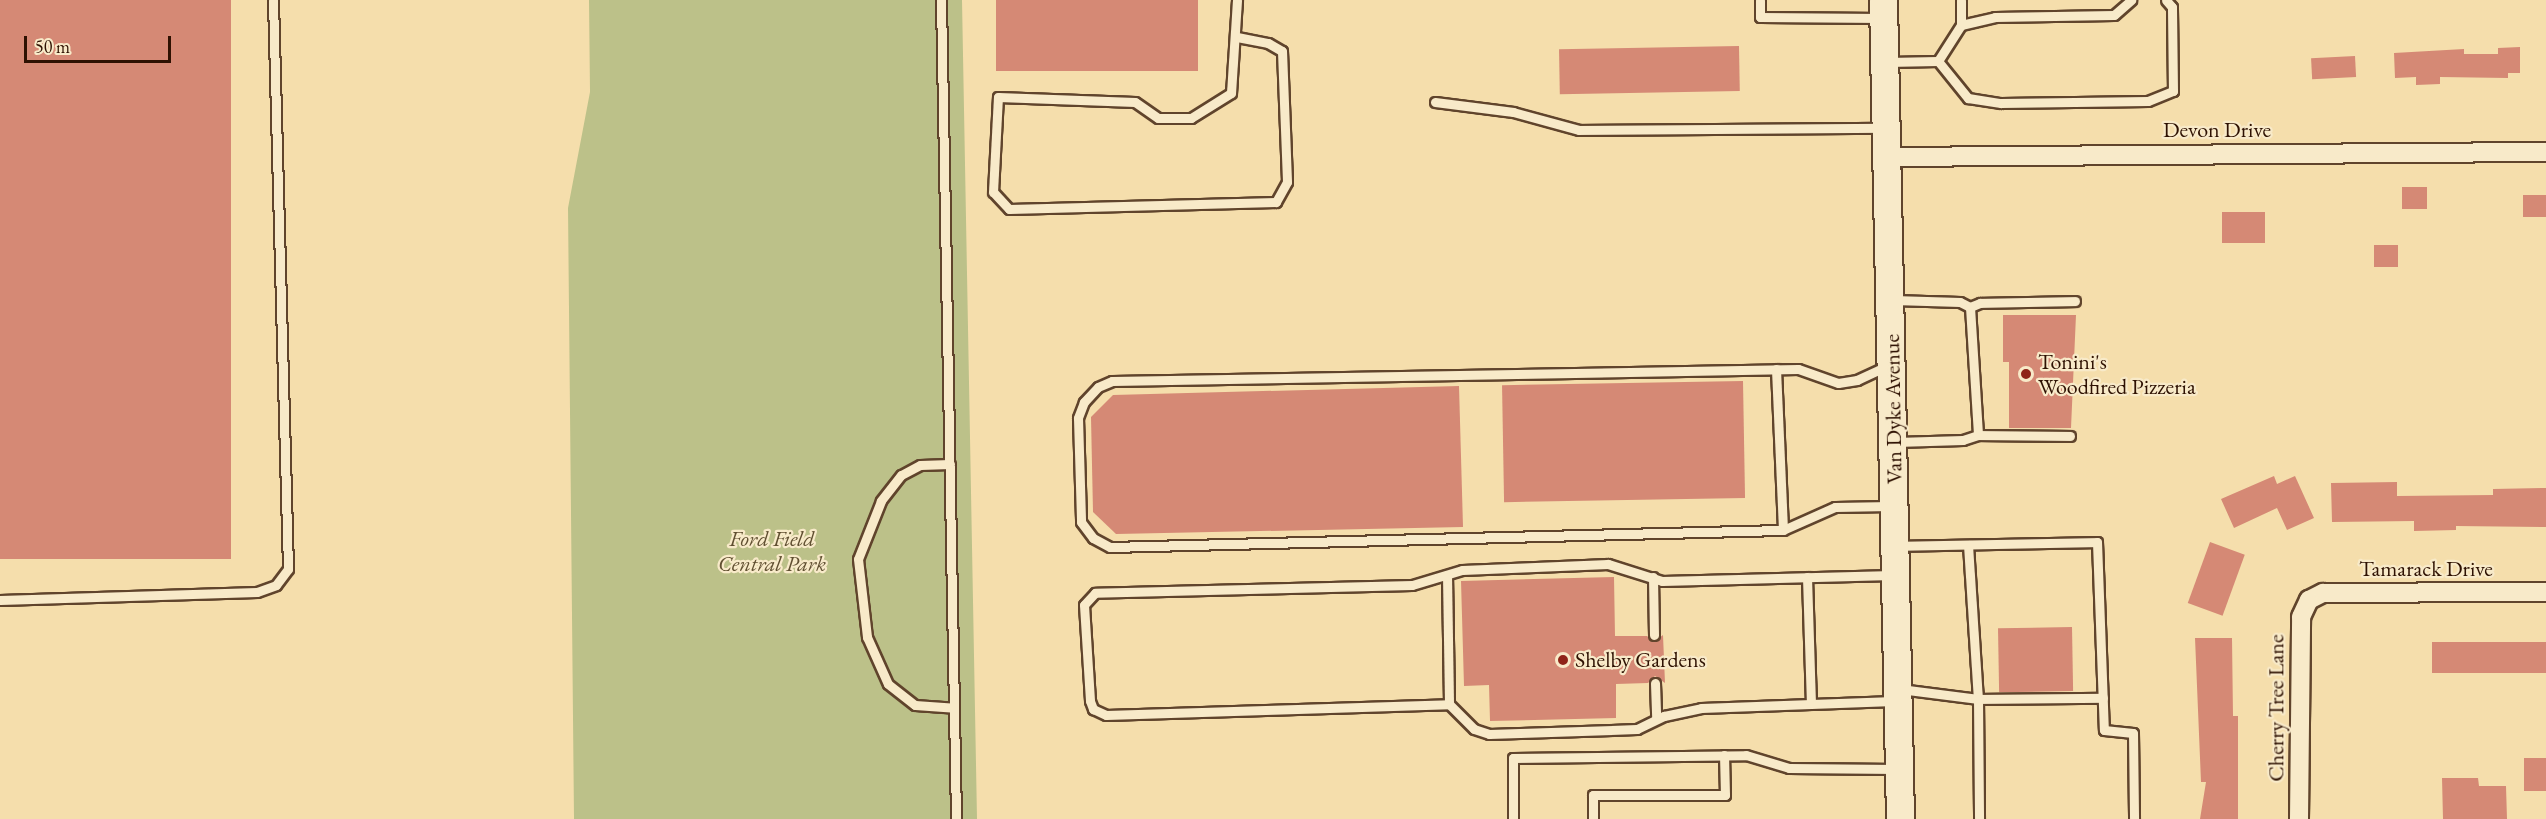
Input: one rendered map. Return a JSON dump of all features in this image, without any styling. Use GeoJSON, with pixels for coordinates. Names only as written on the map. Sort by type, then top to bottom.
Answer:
{"type":"FeatureCollection","features":[{"type":"Feature","properties":{"kind":"main road","name":"Van Dyke Avenue"},"geometry":{"type":"LineString","coordinates":[[1883,9],[1888,157],[1900,819]]}},
{"type":"Feature","properties":{"kind":"street","name":"Devon Drive"},"geometry":{"type":"LineString","coordinates":[[1888,157],[2546,152]]}},
{"type":"Feature","properties":{"kind":"street","name":"Tamarack Drive"},"geometry":{"type":"LineString","coordinates":[[2309,600],[2323,593],[2546,592]]}},
{"type":"Feature","properties":{"kind":"street","name":"Cherry Tree Lane"},"geometry":{"type":"LineString","coordinates":[[2299,819],[2301,617],[2309,600]]}},
{"type":"Feature","properties":{"kind":"lane"},"geometry":{"type":"LineString","coordinates":[[0,600],[257,592],[276,585],[288,569],[273,0]]}},
{"type":"Feature","properties":{"kind":"lane"},"geometry":{"type":"LineString","coordinates":[[941,0],[956,819]]}},
{"type":"Feature","properties":{"kind":"lane"},"geometry":{"type":"LineString","coordinates":[[1237,0],[1237,37],[1231,93],[1191,118],[1158,118],[1135,102],[998,97],[993,192],[1009,209],[1276,202],[1287,182],[1282,51],[1268,43],[1237,37]]}},
{"type":"Feature","properties":{"kind":"lane"},"geometry":{"type":"LineString","coordinates":[[1760,0],[1760,17],[1883,9]]}},
{"type":"Feature","properties":{"kind":"lane"},"geometry":{"type":"LineString","coordinates":[[1938,61],[1961,25],[1961,0]]}},
{"type":"Feature","properties":{"kind":"lane"},"geometry":{"type":"LineString","coordinates":[[1961,25],[1995,17],[2114,15],[2131,0]]}},
{"type":"Feature","properties":{"kind":"lane"},"geometry":{"type":"LineString","coordinates":[[1938,61],[1968,98],[2001,103],[2148,101],[2174,91],[2172,7],[2166,0]]}},
{"type":"Feature","properties":{"kind":"lane"},"geometry":{"type":"LineString","coordinates":[[1885,62],[1938,61]]}},
{"type":"Feature","properties":{"kind":"lane"},"geometry":{"type":"LineString","coordinates":[[1435,102],[1513,112],[1579,130],[1887,128]]}},
{"type":"Feature","properties":{"kind":"lane"},"geometry":{"type":"LineString","coordinates":[[1891,300],[1960,302],[1970,308]]}},
{"type":"Feature","properties":{"kind":"lane"},"geometry":{"type":"LineString","coordinates":[[1970,308],[1980,303],[2075,301]]}},
{"type":"Feature","properties":{"kind":"lane"},"geometry":{"type":"LineString","coordinates":[[1970,308],[1978,435]]}},
{"type":"Feature","properties":{"kind":"lane"},"geometry":{"type":"LineString","coordinates":[[1892,364],[1857,380],[1838,383],[1798,369],[1112,381],[1098,387],[1084,402],[1078,418],[1081,522],[1093,537],[1110,547],[1783,530],[1835,507],[1894,506]]}},
{"type":"Feature","properties":{"kind":"lane"},"geometry":{"type":"LineString","coordinates":[[1776,369],[1783,530]]}},
{"type":"Feature","properties":{"kind":"lane"},"geometry":{"type":"LineString","coordinates":[[1893,442],[1963,440],[1978,435],[2070,436]]}},
{"type":"Feature","properties":{"kind":"lane"},"geometry":{"type":"LineString","coordinates":[[950,464],[920,465],[901,475],[881,501],[858,559],[867,637],[888,684],[915,705],[954,708]]}},
{"type":"Feature","properties":{"kind":"lane"},"geometry":{"type":"LineString","coordinates":[[1895,546],[2097,542],[2104,730],[2133,733],[2134,819]]}},
{"type":"Feature","properties":{"kind":"lane"},"geometry":{"type":"LineString","coordinates":[[1968,545],[1978,699],[1979,819]]}},
{"type":"Feature","properties":{"kind":"lane"},"geometry":{"type":"LineString","coordinates":[[1449,704],[1106,715],[1093,709],[1090,701],[1084,605],[1095,593],[1412,585],[1462,570],[1608,564],[1662,581],[1896,575]]}},
{"type":"Feature","properties":{"kind":"lane"},"geometry":{"type":"LineString","coordinates":[[1447,575],[1449,704],[1474,729],[1489,734],[1637,729],[1656,719],[1701,708],[1811,703],[1898,695],[1978,699],[2103,698]]}},
{"type":"Feature","properties":{"kind":"lane"},"geometry":{"type":"LineString","coordinates":[[1653,577],[1654,635]]}},
{"type":"Feature","properties":{"kind":"lane"},"geometry":{"type":"LineString","coordinates":[[1807,577],[1811,703]]}},
{"type":"Feature","properties":{"kind":"lane"},"geometry":{"type":"LineString","coordinates":[[1655,683],[1656,719]]}},
{"type":"Feature","properties":{"kind":"lane"},"geometry":{"type":"LineString","coordinates":[[1593,819],[1593,795],[1725,795],[1724,754]]}},
{"type":"Feature","properties":{"kind":"lane"},"geometry":{"type":"LineString","coordinates":[[1513,819],[1513,758],[1746,754],[1789,768],[1821,771],[1899,769]]}},
{"type":"Feature","properties":{"kind":"green space","name":"Ford Field Central Park"},"geometry":{"type":"Polygon","coordinates":[[[589,0],[962,0],[977,819],[574,819],[568,208],[590,92],[589,0]]]}},
{"type":"Feature","properties":{"kind":"building"},"geometry":{"type":"Polygon","coordinates":[[[0,0],[231,0],[231,559],[0,559],[0,0]]]}},
{"type":"Feature","properties":{"kind":"building"},"geometry":{"type":"Polygon","coordinates":[[[996,0],[1198,0],[1198,71],[996,71],[996,0]]]}},
{"type":"Feature","properties":{"kind":"building"},"geometry":{"type":"Polygon","coordinates":[[[1739,46],[1740,91],[1560,94],[1559,49],[1739,46]]]}},
{"type":"Feature","properties":{"kind":"building"},"geometry":{"type":"Polygon","coordinates":[[[2520,47],[2520,73],[2508,73],[2508,78],[2440,77],[2440,84],[2416,85],[2416,77],[2395,78],[2394,53],[2464,49],[2464,54],[2498,54],[2498,48],[2520,47]]]}},
{"type":"Feature","properties":{"kind":"building"},"geometry":{"type":"Polygon","coordinates":[[[2355,56],[2356,77],[2312,79],[2311,58],[2355,56]]]}},
{"type":"Feature","properties":{"kind":"building"},"geometry":{"type":"Polygon","coordinates":[[[2402,187],[2427,187],[2427,209],[2402,209],[2402,187]]]}},
{"type":"Feature","properties":{"kind":"building"},"geometry":{"type":"Polygon","coordinates":[[[2523,195],[2546,195],[2546,217],[2523,217],[2523,195]]]}},
{"type":"Feature","properties":{"kind":"building"},"geometry":{"type":"Polygon","coordinates":[[[2222,212],[2265,212],[2265,243],[2222,243],[2222,212]]]}},
{"type":"Feature","properties":{"kind":"building"},"geometry":{"type":"Polygon","coordinates":[[[2374,245],[2398,245],[2398,267],[2374,267],[2374,245]]]}},
{"type":"Feature","properties":{"kind":"building"},"geometry":{"type":"Polygon","coordinates":[[[2003,315],[2076,315],[2071,428],[2009,428],[2009,362],[2003,362],[2003,315]]]}},
{"type":"Feature","properties":{"kind":"building"},"geometry":{"type":"Polygon","coordinates":[[[1743,381],[1745,498],[1504,502],[1502,385],[1743,381]]]}},
{"type":"Feature","properties":{"kind":"building"},"geometry":{"type":"Polygon","coordinates":[[[1459,386],[1463,527],[1116,534],[1093,512],[1091,417],[1113,395],[1459,386]]]}},
{"type":"Feature","properties":{"kind":"building"},"geometry":{"type":"Polygon","coordinates":[[[2274,476],[2277,484],[2295,476],[2314,518],[2287,530],[2277,508],[2234,528],[2221,499],[2274,476]]]}},
{"type":"Feature","properties":{"kind":"building"},"geometry":{"type":"Polygon","coordinates":[[[2397,482],[2397,496],[2493,495],[2493,489],[2546,488],[2546,527],[2456,526],[2456,530],[2414,531],[2414,521],[2332,522],[2331,483],[2397,482]]]}},
{"type":"Feature","properties":{"kind":"building"},"geometry":{"type":"Polygon","coordinates":[[[2210,542],[2245,555],[2223,616],[2188,603],[2210,542]]]}},
{"type":"Feature","properties":{"kind":"building","name":"Shelby Gardens"},"geometry":{"type":"Polygon","coordinates":[[[1614,577],[1615,636],[1647,636],[1654,642],[1663,635],[1665,683],[1655,676],[1648,683],[1616,684],[1616,718],[1490,721],[1489,685],[1464,686],[1461,581],[1614,577]]]}},
{"type":"Feature","properties":{"kind":"building"},"geometry":{"type":"Polygon","coordinates":[[[2072,627],[2073,691],[1999,692],[1998,628],[2072,627]]]}},
{"type":"Feature","properties":{"kind":"building"},"geometry":{"type":"Polygon","coordinates":[[[2195,638],[2232,638],[2233,716],[2238,716],[2238,819],[2200,819],[2206,782],[2201,782],[2195,638]]]}},
{"type":"Feature","properties":{"kind":"building"},"geometry":{"type":"Polygon","coordinates":[[[2432,642],[2546,642],[2546,673],[2432,673],[2432,642]]]}},
{"type":"Feature","properties":{"kind":"building"},"geometry":{"type":"Polygon","coordinates":[[[2524,758],[2546,758],[2546,791],[2524,791],[2524,758]]]}},
{"type":"Feature","properties":{"kind":"building"},"geometry":{"type":"Polygon","coordinates":[[[2442,778],[2478,778],[2479,786],[2506,786],[2507,819],[2443,819],[2442,778]]]}},
{"type":"Feature","properties":{"kind":"place","name":"Tonini's Woodfired Pizzeria"},"geometry":{"type":"Point","coordinates":[2026,374]}},
{"type":"Feature","properties":{"kind":"place","name":"Shelby Gardens"},"geometry":{"type":"Point","coordinates":[1563,660]}}]}
